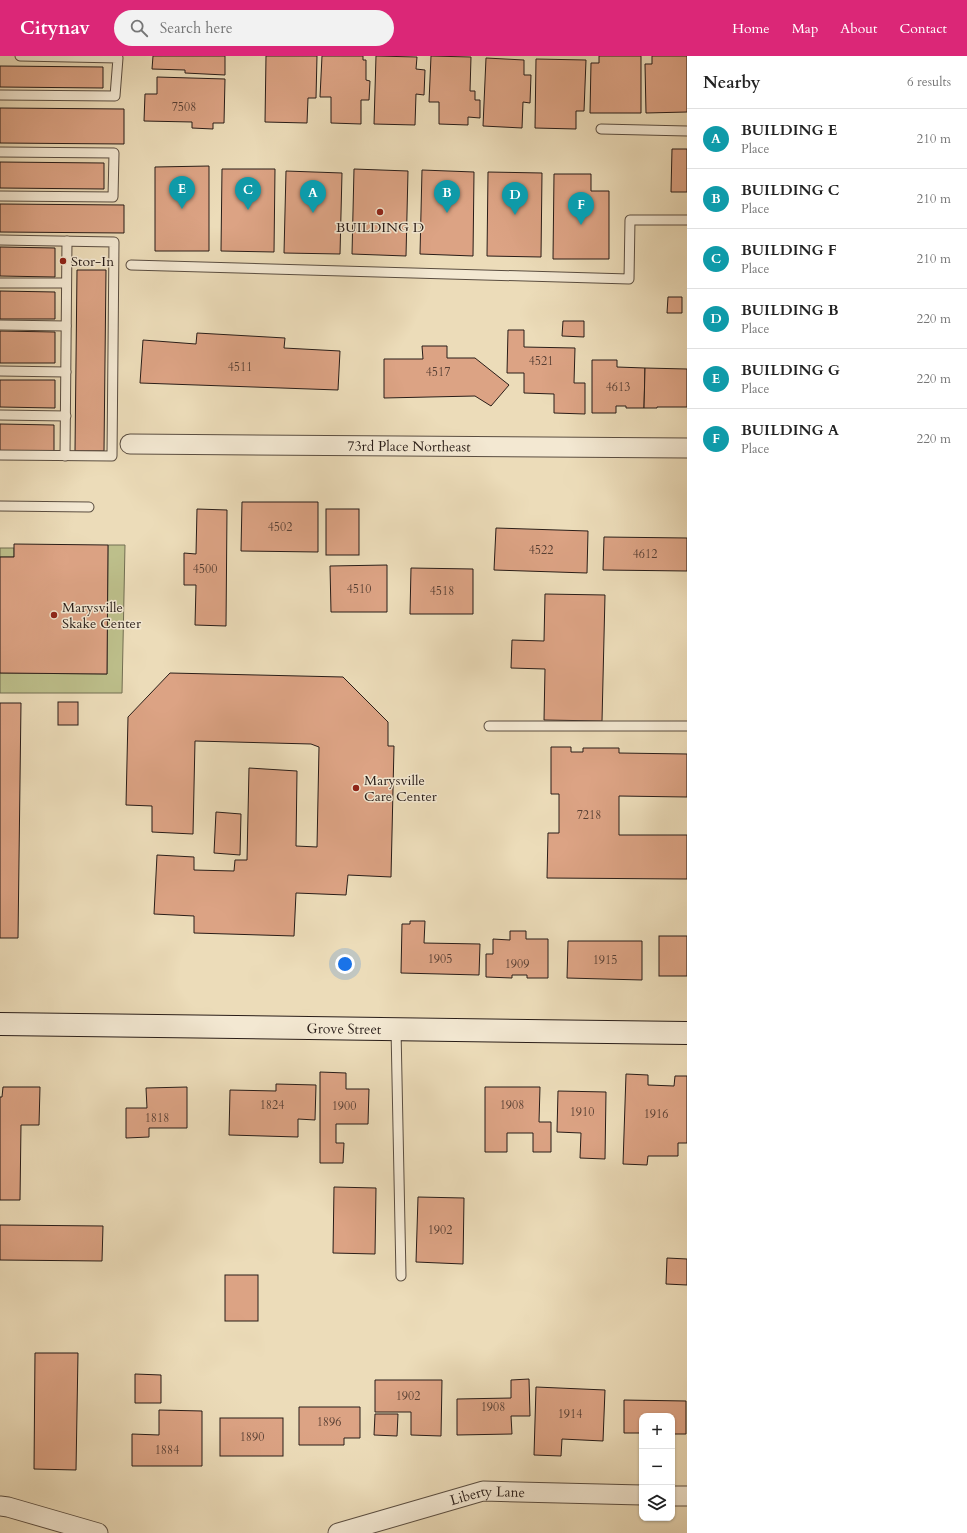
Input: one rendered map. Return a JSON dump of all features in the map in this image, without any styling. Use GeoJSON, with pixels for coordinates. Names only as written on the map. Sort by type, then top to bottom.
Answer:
{"type":"FeatureCollection","features":[{"type":"Feature","properties":{"kind":"street","name":"73rd Place Northeast"},"geometry":{"type":"LineString","coordinates":[[130,444],[687,448]]}},
{"type":"Feature","properties":{"kind":"street","name":"Grove Street"},"geometry":{"type":"LineString","coordinates":[[0,1024],[687,1034]]}},
{"type":"Feature","properties":{"kind":"street","name":"Liberty Lane"},"geometry":{"type":"LineString","coordinates":[[338,1533],[484,1491],[639,1495]]}},
{"type":"Feature","properties":{"kind":"street"},"geometry":{"type":"LineString","coordinates":[[675,1496],[687,1496]]}},
{"type":"Feature","properties":{"kind":"street"},"geometry":{"type":"LineString","coordinates":[[0,1506],[98,1533]]}},
{"type":"Feature","properties":{"kind":"lane"},"geometry":{"type":"LineString","coordinates":[[0,95],[115,96],[118,58],[20,56]]}},
{"type":"Feature","properties":{"kind":"lane"},"geometry":{"type":"LineString","coordinates":[[601,129],[687,131]]}},
{"type":"Feature","properties":{"kind":"lane"},"geometry":{"type":"LineString","coordinates":[[0,152],[114,153],[113,197],[0,196]]}},
{"type":"Feature","properties":{"kind":"lane"},"geometry":{"type":"LineString","coordinates":[[131,266],[629,279],[630,220],[687,220]]}},
{"type":"Feature","properties":{"kind":"lane"},"geometry":{"type":"LineString","coordinates":[[0,240],[114,242],[112,456],[0,455]]}},
{"type":"Feature","properties":{"kind":"lane"},"geometry":{"type":"LineString","coordinates":[[65,456],[67,241]]}},
{"type":"Feature","properties":{"kind":"lane"},"geometry":{"type":"LineString","coordinates":[[0,283],[66,283]]}},
{"type":"Feature","properties":{"kind":"lane"},"geometry":{"type":"LineString","coordinates":[[0,325],[66,326]]}},
{"type":"Feature","properties":{"kind":"lane"},"geometry":{"type":"LineString","coordinates":[[0,371],[66,372]]}},
{"type":"Feature","properties":{"kind":"lane"},"geometry":{"type":"LineString","coordinates":[[0,415],[66,416]]}},
{"type":"Feature","properties":{"kind":"lane"},"geometry":{"type":"LineString","coordinates":[[0,506],[90,507]]}},
{"type":"Feature","properties":{"kind":"lane"},"geometry":{"type":"LineString","coordinates":[[489,726],[687,726]]}},
{"type":"Feature","properties":{"kind":"lane"},"geometry":{"type":"LineString","coordinates":[[396,1030],[401,1276]]}},
{"type":"Feature","properties":{"kind":"green space"},"geometry":{"type":"Polygon","coordinates":[[[108,545],[125,545],[122,693],[0,693],[0,673],[107,674],[108,545]]]}},
{"type":"Feature","properties":{"kind":"green space"},"geometry":{"type":"Polygon","coordinates":[[[0,548],[14,548],[14,557],[0,557],[0,548]]]}},
{"type":"Feature","properties":{"kind":"building"},"geometry":{"type":"Polygon","coordinates":[[[153,56],[225,56],[225,75],[185,73],[185,70],[152,69],[153,56]]]}},
{"type":"Feature","properties":{"kind":"building"},"geometry":{"type":"Polygon","coordinates":[[[266,56],[317,56],[316,98],[308,98],[307,123],[265,122],[266,56]]]}},
{"type":"Feature","properties":{"kind":"building"},"geometry":{"type":"Polygon","coordinates":[[[322,56],[363,56],[363,60],[366,60],[366,80],[370,81],[369,100],[361,100],[361,124],[331,123],[331,97],[320,97],[322,56]]]}},
{"type":"Feature","properties":{"kind":"building"},"geometry":{"type":"Polygon","coordinates":[[[376,56],[417,57],[416,69],[425,70],[424,95],[416,94],[415,125],[374,124],[376,56]]]}},
{"type":"Feature","properties":{"kind":"building"},"geometry":{"type":"Polygon","coordinates":[[[431,56],[471,57],[470,91],[475,91],[475,100],[480,100],[480,118],[468,117],[468,125],[439,124],[439,102],[429,102],[431,56]]]}},
{"type":"Feature","properties":{"kind":"building"},"geometry":{"type":"Polygon","coordinates":[[[599,56],[641,56],[641,113],[590,113],[591,63],[599,63],[599,56]]]}},
{"type":"Feature","properties":{"kind":"building"},"geometry":{"type":"Polygon","coordinates":[[[652,56],[687,56],[687,112],[646,113],[645,64],[652,64],[652,56]]]}},
{"type":"Feature","properties":{"kind":"building"},"geometry":{"type":"Polygon","coordinates":[[[486,58],[524,60],[524,75],[531,75],[530,103],[523,102],[522,128],[483,126],[486,58]]]}},
{"type":"Feature","properties":{"kind":"building"},"geometry":{"type":"Polygon","coordinates":[[[536,59],[586,60],[584,111],[576,111],[576,129],[535,128],[536,59]]]}},
{"type":"Feature","properties":{"kind":"building"},"geometry":{"type":"Polygon","coordinates":[[[0,66],[103,67],[103,88],[0,87],[0,66]]]}},
{"type":"Feature","properties":{"kind":"building"},"geometry":{"type":"Polygon","coordinates":[[[157,77],[225,79],[224,123],[213,123],[213,129],[192,128],[192,122],[144,121],[145,94],[157,94],[157,77]]]}},
{"type":"Feature","properties":{"kind":"building"},"geometry":{"type":"Polygon","coordinates":[[[0,108],[124,109],[124,144],[0,143],[0,108]]]}},
{"type":"Feature","properties":{"kind":"building"},"geometry":{"type":"Polygon","coordinates":[[[672,149],[687,149],[687,192],[671,192],[672,149]]]}},
{"type":"Feature","properties":{"kind":"building"},"geometry":{"type":"Polygon","coordinates":[[[0,162],[104,163],[104,189],[0,188],[0,162]]]}},
{"type":"Feature","properties":{"kind":"building"},"geometry":{"type":"Polygon","coordinates":[[[209,166],[209,251],[155,251],[155,167],[209,166]]]}},
{"type":"Feature","properties":{"kind":"building"},"geometry":{"type":"Polygon","coordinates":[[[222,169],[275,169],[274,252],[221,251],[222,169]]]}},
{"type":"Feature","properties":{"kind":"building","name":"BUILDING D"},"geometry":{"type":"Polygon","coordinates":[[[354,169],[408,171],[406,256],[352,254],[354,169]]]}},
{"type":"Feature","properties":{"kind":"building"},"geometry":{"type":"Polygon","coordinates":[[[422,170],[474,172],[473,256],[420,254],[422,170]]]}},
{"type":"Feature","properties":{"kind":"building"},"geometry":{"type":"Polygon","coordinates":[[[286,171],[342,173],[340,254],[284,253],[286,171]]]}},
{"type":"Feature","properties":{"kind":"building"},"geometry":{"type":"Polygon","coordinates":[[[488,172],[542,173],[541,257],[487,256],[488,172]]]}},
{"type":"Feature","properties":{"kind":"building"},"geometry":{"type":"Polygon","coordinates":[[[554,174],[591,174],[591,191],[609,191],[609,259],[553,259],[554,174]]]}},
{"type":"Feature","properties":{"kind":"building"},"geometry":{"type":"Polygon","coordinates":[[[0,204],[124,205],[124,233],[0,232],[0,204]]]}},
{"type":"Feature","properties":{"kind":"building"},"geometry":{"type":"Polygon","coordinates":[[[0,247],[55,248],[55,277],[0,276],[0,247]]]}},
{"type":"Feature","properties":{"kind":"building"},"geometry":{"type":"Polygon","coordinates":[[[77,270],[106,270],[104,451],[75,451],[77,270]]]}},
{"type":"Feature","properties":{"kind":"building"},"geometry":{"type":"Polygon","coordinates":[[[0,291],[55,292],[55,319],[0,319],[0,291]]]}},
{"type":"Feature","properties":{"kind":"building"},"geometry":{"type":"Polygon","coordinates":[[[668,297],[682,297],[682,313],[667,313],[668,297]]]}},
{"type":"Feature","properties":{"kind":"building"},"geometry":{"type":"Polygon","coordinates":[[[563,321],[584,321],[584,337],[562,336],[563,321]]]}},
{"type":"Feature","properties":{"kind":"building"},"geometry":{"type":"Polygon","coordinates":[[[508,330],[524,330],[524,347],[575,348],[574,383],[585,383],[585,414],[554,413],[554,394],[524,393],[524,373],[507,373],[508,330]]]}},
{"type":"Feature","properties":{"kind":"building"},"geometry":{"type":"Polygon","coordinates":[[[0,331],[55,332],[55,363],[0,363],[0,331]]]}},
{"type":"Feature","properties":{"kind":"building"},"geometry":{"type":"Polygon","coordinates":[[[197,333],[285,338],[284,348],[340,351],[338,390],[140,383],[143,340],[196,344],[197,333]]]}},
{"type":"Feature","properties":{"kind":"building"},"geometry":{"type":"Polygon","coordinates":[[[422,346],[447,346],[447,358],[475,358],[509,385],[491,406],[475,396],[384,398],[384,359],[423,359],[422,346]]]}},
{"type":"Feature","properties":{"kind":"building"},"geometry":{"type":"Polygon","coordinates":[[[592,360],[617,360],[617,367],[645,368],[644,408],[626,408],[626,406],[616,406],[616,413],[592,413],[592,360]]]}},
{"type":"Feature","properties":{"kind":"building"},"geometry":{"type":"Polygon","coordinates":[[[645,368],[687,369],[687,407],[644,408],[645,368]]]}},
{"type":"Feature","properties":{"kind":"building"},"geometry":{"type":"Polygon","coordinates":[[[0,380],[55,380],[55,408],[0,407],[0,380]]]}},
{"type":"Feature","properties":{"kind":"building"},"geometry":{"type":"Polygon","coordinates":[[[0,424],[54,425],[54,452],[0,451],[0,424]]]}},
{"type":"Feature","properties":{"kind":"building"},"geometry":{"type":"Polygon","coordinates":[[[242,502],[318,502],[318,552],[241,551],[242,502]]]}},
{"type":"Feature","properties":{"kind":"building"},"geometry":{"type":"Polygon","coordinates":[[[197,509],[227,510],[226,626],[195,625],[196,585],[184,585],[184,553],[196,554],[197,509]]]}},
{"type":"Feature","properties":{"kind":"building"},"geometry":{"type":"Polygon","coordinates":[[[326,509],[359,509],[359,555],[326,555],[326,509]]]}},
{"type":"Feature","properties":{"kind":"building"},"geometry":{"type":"Polygon","coordinates":[[[496,528],[588,531],[587,573],[494,570],[496,528]]]}},
{"type":"Feature","properties":{"kind":"building"},"geometry":{"type":"Polygon","coordinates":[[[604,537],[687,538],[687,571],[603,570],[604,537]]]}},
{"type":"Feature","properties":{"kind":"building","name":"Marysville Skake Center"},"geometry":{"type":"Polygon","coordinates":[[[14,544],[108,545],[107,674],[0,673],[0,557],[14,557],[14,544]]]}},
{"type":"Feature","properties":{"kind":"building"},"geometry":{"type":"Polygon","coordinates":[[[387,565],[387,612],[331,612],[330,566],[387,565]]]}},
{"type":"Feature","properties":{"kind":"building"},"geometry":{"type":"Polygon","coordinates":[[[411,568],[473,569],[473,614],[410,614],[411,568]]]}},
{"type":"Feature","properties":{"kind":"building"},"geometry":{"type":"Polygon","coordinates":[[[545,594],[605,595],[602,721],[544,720],[545,669],[511,668],[512,640],[544,641],[545,594]]]}},
{"type":"Feature","properties":{"kind":"building","name":"Marysville Care Center"},"geometry":{"type":"Polygon","coordinates":[[[170,673],[343,677],[388,722],[388,746],[394,746],[391,877],[348,875],[346,895],[296,893],[294,936],[194,933],[194,916],[154,914],[157,855],[194,857],[194,870],[234,871],[235,860],[247,860],[249,768],[297,771],[296,846],[317,847],[319,747],[311,744],[195,741],[193,834],[152,832],[152,806],[126,805],[128,717],[170,673]]]}},
{"type":"Feature","properties":{"kind":"building"},"geometry":{"type":"Polygon","coordinates":[[[58,702],[78,702],[78,725],[58,725],[58,702]]]}},
{"type":"Feature","properties":{"kind":"building"},"geometry":{"type":"Polygon","coordinates":[[[0,703],[21,703],[18,938],[0,938],[0,703]]]}},
{"type":"Feature","properties":{"kind":"building"},"geometry":{"type":"Polygon","coordinates":[[[551,747],[571,747],[571,752],[583,752],[583,748],[619,748],[619,753],[687,754],[687,797],[619,796],[619,835],[687,835],[687,879],[547,878],[548,833],[559,833],[559,794],[551,794],[551,747]]]}},
{"type":"Feature","properties":{"kind":"building"},"geometry":{"type":"Polygon","coordinates":[[[216,812],[241,814],[240,855],[214,853],[216,812]]]}},
{"type":"Feature","properties":{"kind":"building"},"geometry":{"type":"Polygon","coordinates":[[[410,921],[425,921],[424,943],[480,944],[479,975],[401,973],[402,924],[410,924],[410,921]]]}},
{"type":"Feature","properties":{"kind":"building"},"geometry":{"type":"Polygon","coordinates":[[[510,931],[526,931],[526,939],[548,939],[548,978],[527,978],[527,975],[512,975],[512,978],[486,977],[486,954],[493,954],[493,939],[510,940],[510,931]]]}},
{"type":"Feature","properties":{"kind":"building"},"geometry":{"type":"Polygon","coordinates":[[[659,936],[687,936],[687,976],[659,976],[659,936]]]}},
{"type":"Feature","properties":{"kind":"building"},"geometry":{"type":"Polygon","coordinates":[[[568,941],[642,941],[642,980],[567,978],[568,941]]]}},
{"type":"Feature","properties":{"kind":"building"},"geometry":{"type":"Polygon","coordinates":[[[320,1072],[346,1073],[346,1089],[369,1089],[368,1124],[336,1124],[336,1143],[344,1143],[343,1163],[320,1163],[320,1072]]]}},
{"type":"Feature","properties":{"kind":"building"},"geometry":{"type":"Polygon","coordinates":[[[626,1074],[648,1075],[648,1085],[674,1086],[675,1076],[687,1076],[687,1143],[678,1143],[678,1156],[648,1156],[647,1165],[623,1164],[626,1074]]]}},
{"type":"Feature","properties":{"kind":"building"},"geometry":{"type":"Polygon","coordinates":[[[276,1084],[316,1085],[315,1120],[298,1119],[298,1137],[229,1135],[230,1090],[276,1091],[276,1084]]]}},
{"type":"Feature","properties":{"kind":"building"},"geometry":{"type":"Polygon","coordinates":[[[3,1087],[40,1087],[39,1125],[21,1125],[20,1200],[0,1200],[0,1097],[2,1097],[3,1087]]]}},
{"type":"Feature","properties":{"kind":"building"},"geometry":{"type":"Polygon","coordinates":[[[187,1087],[187,1128],[149,1128],[149,1137],[126,1138],[126,1108],[147,1108],[146,1088],[187,1087]]]}},
{"type":"Feature","properties":{"kind":"building"},"geometry":{"type":"Polygon","coordinates":[[[485,1087],[540,1087],[539,1122],[551,1122],[551,1152],[533,1152],[533,1133],[507,1133],[507,1152],[485,1152],[485,1087]]]}},
{"type":"Feature","properties":{"kind":"building"},"geometry":{"type":"Polygon","coordinates":[[[558,1091],[606,1092],[605,1159],[580,1158],[581,1133],[557,1132],[558,1091]]]}},
{"type":"Feature","properties":{"kind":"building"},"geometry":{"type":"Polygon","coordinates":[[[334,1187],[376,1188],[375,1254],[333,1253],[334,1187]]]}},
{"type":"Feature","properties":{"kind":"building"},"geometry":{"type":"Polygon","coordinates":[[[418,1197],[464,1198],[463,1264],[416,1262],[418,1197]]]}},
{"type":"Feature","properties":{"kind":"building"},"geometry":{"type":"Polygon","coordinates":[[[0,1225],[103,1226],[102,1261],[0,1260],[0,1225]]]}},
{"type":"Feature","properties":{"kind":"building"},"geometry":{"type":"Polygon","coordinates":[[[667,1258],[687,1259],[687,1285],[666,1284],[667,1258]]]}},
{"type":"Feature","properties":{"kind":"building"},"geometry":{"type":"Polygon","coordinates":[[[225,1275],[258,1275],[258,1321],[225,1321],[225,1275]]]}},
{"type":"Feature","properties":{"kind":"building"},"geometry":{"type":"Polygon","coordinates":[[[35,1353],[78,1353],[76,1470],[34,1469],[35,1353]]]}},
{"type":"Feature","properties":{"kind":"building"},"geometry":{"type":"Polygon","coordinates":[[[135,1374],[161,1375],[161,1403],[135,1403],[135,1374]]]}},
{"type":"Feature","properties":{"kind":"building"},"geometry":{"type":"Polygon","coordinates":[[[529,1379],[530,1416],[511,1416],[512,1434],[457,1435],[457,1399],[511,1398],[511,1380],[529,1379]]]}},
{"type":"Feature","properties":{"kind":"building"},"geometry":{"type":"Polygon","coordinates":[[[375,1380],[442,1380],[441,1436],[411,1435],[411,1412],[375,1412],[375,1380]]]}},
{"type":"Feature","properties":{"kind":"building"},"geometry":{"type":"Polygon","coordinates":[[[536,1387],[605,1390],[603,1441],[562,1439],[561,1456],[534,1455],[536,1387]]]}},
{"type":"Feature","properties":{"kind":"building"},"geometry":{"type":"Polygon","coordinates":[[[624,1400],[686,1401],[686,1434],[675,1434],[675,1413],[639,1413],[639,1433],[624,1433],[624,1400]]]}},
{"type":"Feature","properties":{"kind":"building"},"geometry":{"type":"Polygon","coordinates":[[[299,1407],[360,1407],[360,1438],[344,1438],[344,1445],[299,1445],[299,1407]]]}},
{"type":"Feature","properties":{"kind":"building"},"geometry":{"type":"Polygon","coordinates":[[[159,1410],[202,1411],[202,1466],[132,1466],[132,1434],[159,1435],[159,1410]]]}},
{"type":"Feature","properties":{"kind":"building"},"geometry":{"type":"Polygon","coordinates":[[[375,1414],[398,1414],[397,1436],[374,1435],[375,1414]]]}},
{"type":"Feature","properties":{"kind":"building"},"geometry":{"type":"Polygon","coordinates":[[[220,1418],[283,1418],[283,1456],[220,1456],[220,1418]]]}},
{"type":"Feature","properties":{"kind":"place","name":"BUILDING G"},"geometry":{"type":"Point","coordinates":[182,209]}},
{"type":"Feature","properties":{"kind":"place","name":"BUILDING F"},"geometry":{"type":"Point","coordinates":[248,210]}},
{"type":"Feature","properties":{"kind":"place","name":"BUILDING D"},"geometry":{"type":"Point","coordinates":[380,212]}},
{"type":"Feature","properties":{"kind":"place","name":"BUILDING E"},"geometry":{"type":"Point","coordinates":[313,213]}},
{"type":"Feature","properties":{"kind":"place","name":"BUILDING C"},"geometry":{"type":"Point","coordinates":[447,213]}},
{"type":"Feature","properties":{"kind":"place","name":"BUILDING B"},"geometry":{"type":"Point","coordinates":[515,215]}},
{"type":"Feature","properties":{"kind":"place","name":"BUILDING A"},"geometry":{"type":"Point","coordinates":[581,225]}},
{"type":"Feature","properties":{"kind":"place","name":"Stor-In"},"geometry":{"type":"Point","coordinates":[63,261]}},
{"type":"Feature","properties":{"kind":"place","name":"Marysville Skake Center"},"geometry":{"type":"Point","coordinates":[54,615]}},
{"type":"Feature","properties":{"kind":"place","name":"Marysville Care Center"},"geometry":{"type":"Point","coordinates":[356,788]}}]}
